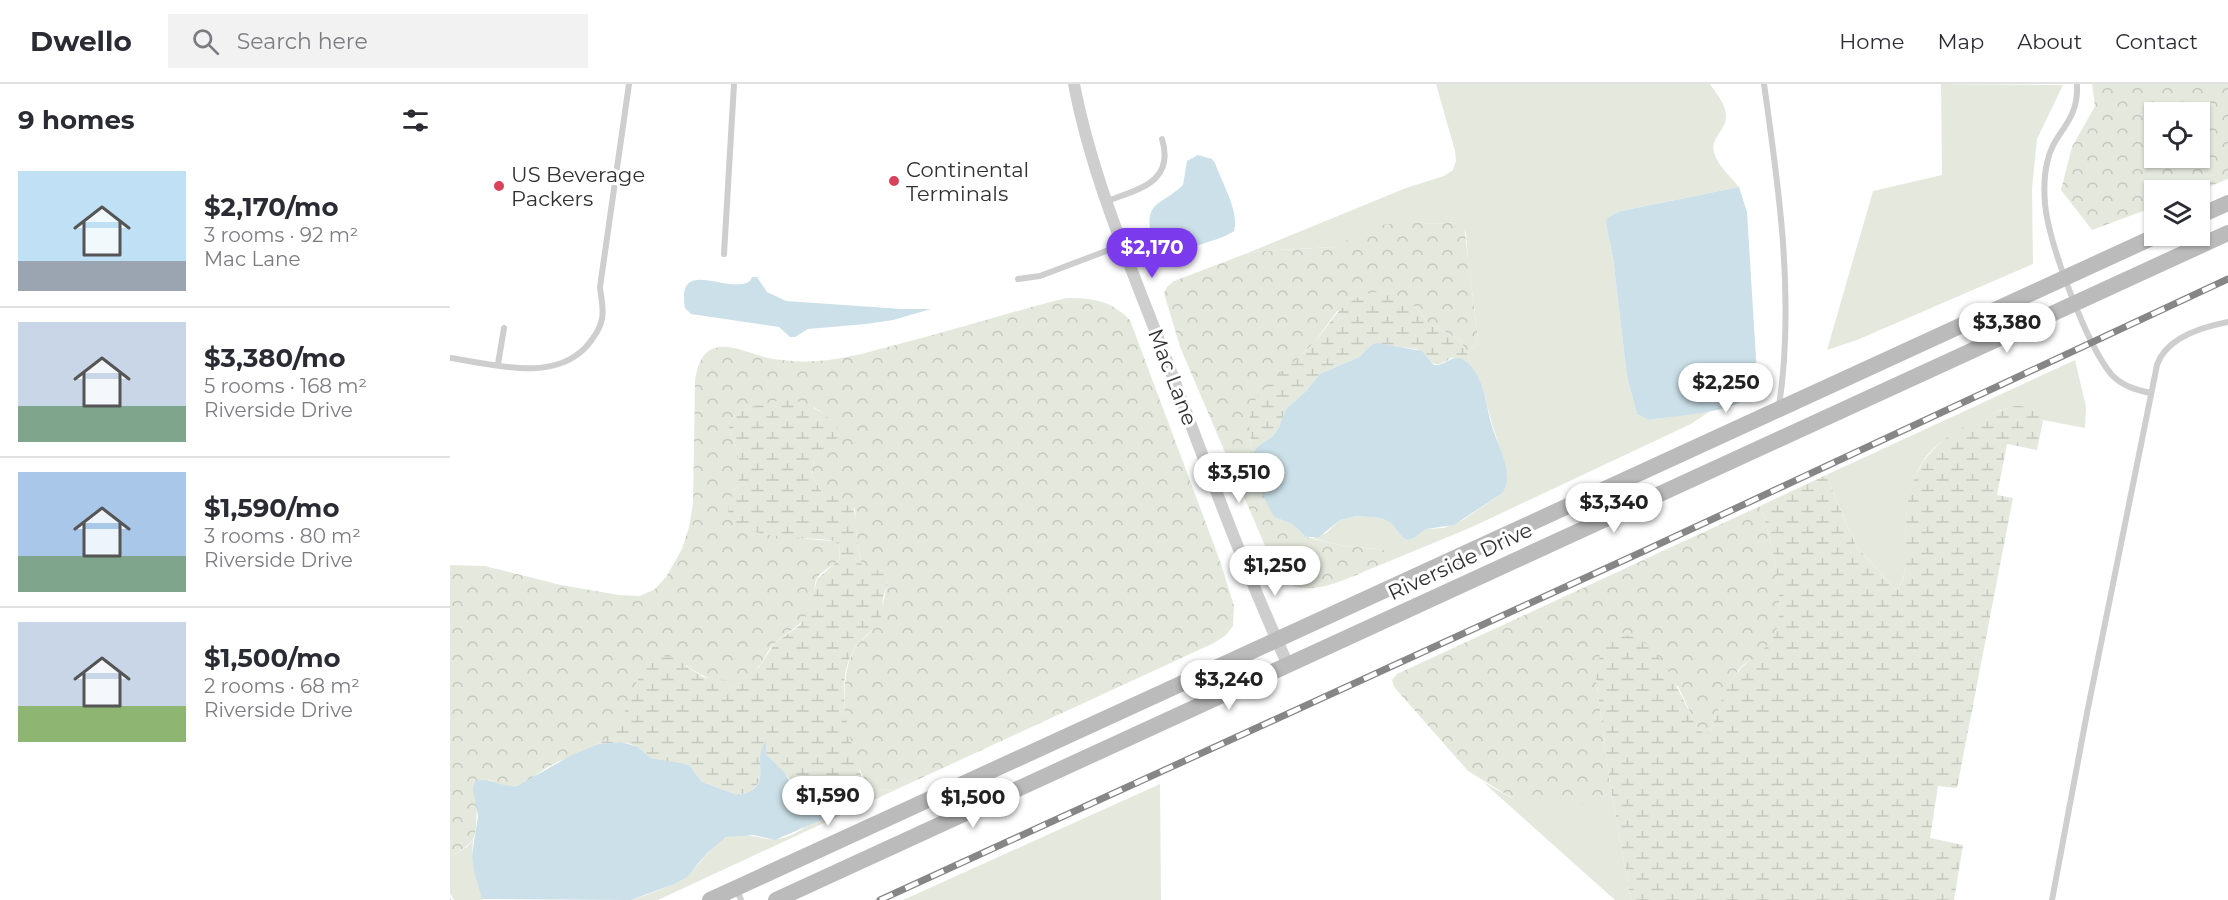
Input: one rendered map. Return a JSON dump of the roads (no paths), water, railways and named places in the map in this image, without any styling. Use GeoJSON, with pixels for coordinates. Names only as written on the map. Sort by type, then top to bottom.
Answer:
{"type":"FeatureCollection","features":[{"type":"Feature","properties":{"kind":"main road"},"geometry":{"type":"LineString","coordinates":[[2210,211],[2228,202]]}},
{"type":"Feature","properties":{"kind":"main road","name":"Riverside Drive"},"geometry":{"type":"LineString","coordinates":[[776,900],[2228,233]]}},
{"type":"Feature","properties":{"kind":"main road","name":"Riverside Drive"},"geometry":{"type":"LineString","coordinates":[[710,900],[739,894],[1277,639],[2144,241]]}},
{"type":"Feature","properties":{"kind":"street","name":"Mac Lane"},"geometry":{"type":"LineString","coordinates":[[1074,84],[1086,136],[1107,201],[1288,665]]}},
{"type":"Feature","properties":{"kind":"lane"},"geometry":{"type":"LineString","coordinates":[[450,358],[550,368],[579,354],[590,342],[601,324],[603,310],[600,287],[629,84]]}},
{"type":"Feature","properties":{"kind":"lane"},"geometry":{"type":"LineString","coordinates":[[724,254],[734,84]]}},
{"type":"Feature","properties":{"kind":"lane"},"geometry":{"type":"LineString","coordinates":[[1764,84],[1780,206],[1786,319],[1784,370],[1779,409]]}},
{"type":"Feature","properties":{"kind":"lane"},"geometry":{"type":"LineString","coordinates":[[2077,84],[2075,111],[2051,150],[2047,161],[2044,188],[2047,217],[2075,303],[2092,342],[2111,374],[2128,387],[2151,393]]}},
{"type":"Feature","properties":{"kind":"lane"},"geometry":{"type":"LineString","coordinates":[[1107,201],[1152,182],[1165,162],[1162,139]]}},
{"type":"Feature","properties":{"kind":"lane"},"geometry":{"type":"LineString","coordinates":[[1017,279],[1040,276],[1123,244]]}},
{"type":"Feature","properties":{"kind":"lane"},"geometry":{"type":"LineString","coordinates":[[2052,900],[2088,704],[2159,359],[2168,347],[2202,330],[2228,322]]}},
{"type":"Feature","properties":{"kind":"lane"},"geometry":{"type":"LineString","coordinates":[[498,364],[504,328]]}},
{"type":"Feature","properties":{"kind":"water"},"geometry":{"type":"Polygon","coordinates":[[[1198,155],[1212,159],[1215,163],[1232,206],[1234,231],[1177,254],[1166,266],[1152,235],[1151,211],[1183,185],[1187,161],[1198,155]]]}},
{"type":"Feature","properties":{"kind":"water"},"geometry":{"type":"Polygon","coordinates":[[[1739,187],[1747,212],[1757,375],[1754,388],[1746,399],[1726,408],[1649,420],[1637,414],[1627,377],[1607,218],[1621,211],[1739,187]]]}},
{"type":"Feature","properties":{"kind":"water"},"geometry":{"type":"Polygon","coordinates":[[[752,277],[757,277],[767,292],[786,301],[931,309],[893,320],[808,329],[795,337],[790,337],[779,327],[691,314],[685,308],[684,292],[688,284],[696,280],[741,284],[750,281],[752,277]]]}},
{"type":"Feature","properties":{"kind":"water"},"geometry":{"type":"Polygon","coordinates":[[[1373,344],[1422,351],[1434,365],[1460,358],[1470,365],[1476,372],[1483,389],[1491,423],[1507,470],[1506,486],[1501,494],[1454,525],[1426,529],[1408,540],[1403,538],[1391,523],[1381,518],[1357,516],[1340,520],[1319,537],[1306,537],[1292,524],[1274,517],[1253,476],[1253,453],[1258,446],[1273,436],[1286,409],[1320,374],[1359,357],[1373,344]]]}},
{"type":"Feature","properties":{"kind":"water"},"geometry":{"type":"Polygon","coordinates":[[[766,741],[766,754],[785,773],[795,792],[825,811],[826,815],[821,820],[775,840],[753,835],[726,837],[708,852],[687,877],[631,900],[482,899],[472,855],[478,816],[473,789],[475,781],[486,780],[506,786],[517,786],[572,755],[599,744],[621,742],[638,747],[651,758],[690,766],[702,782],[738,795],[756,787],[759,780],[760,756],[766,741]]]}},
{"type":"Feature","properties":{"kind":"railway"},"geometry":{"type":"LineString","coordinates":[[880,900],[1644,551],[2228,279]]}},
{"type":"Feature","properties":{"kind":"place","name":"Continental Terminals"},"geometry":{"type":"Point","coordinates":[894,181]}},
{"type":"Feature","properties":{"kind":"place","name":"US Beverage Packers"},"geometry":{"type":"Point","coordinates":[499,186]}}]}
